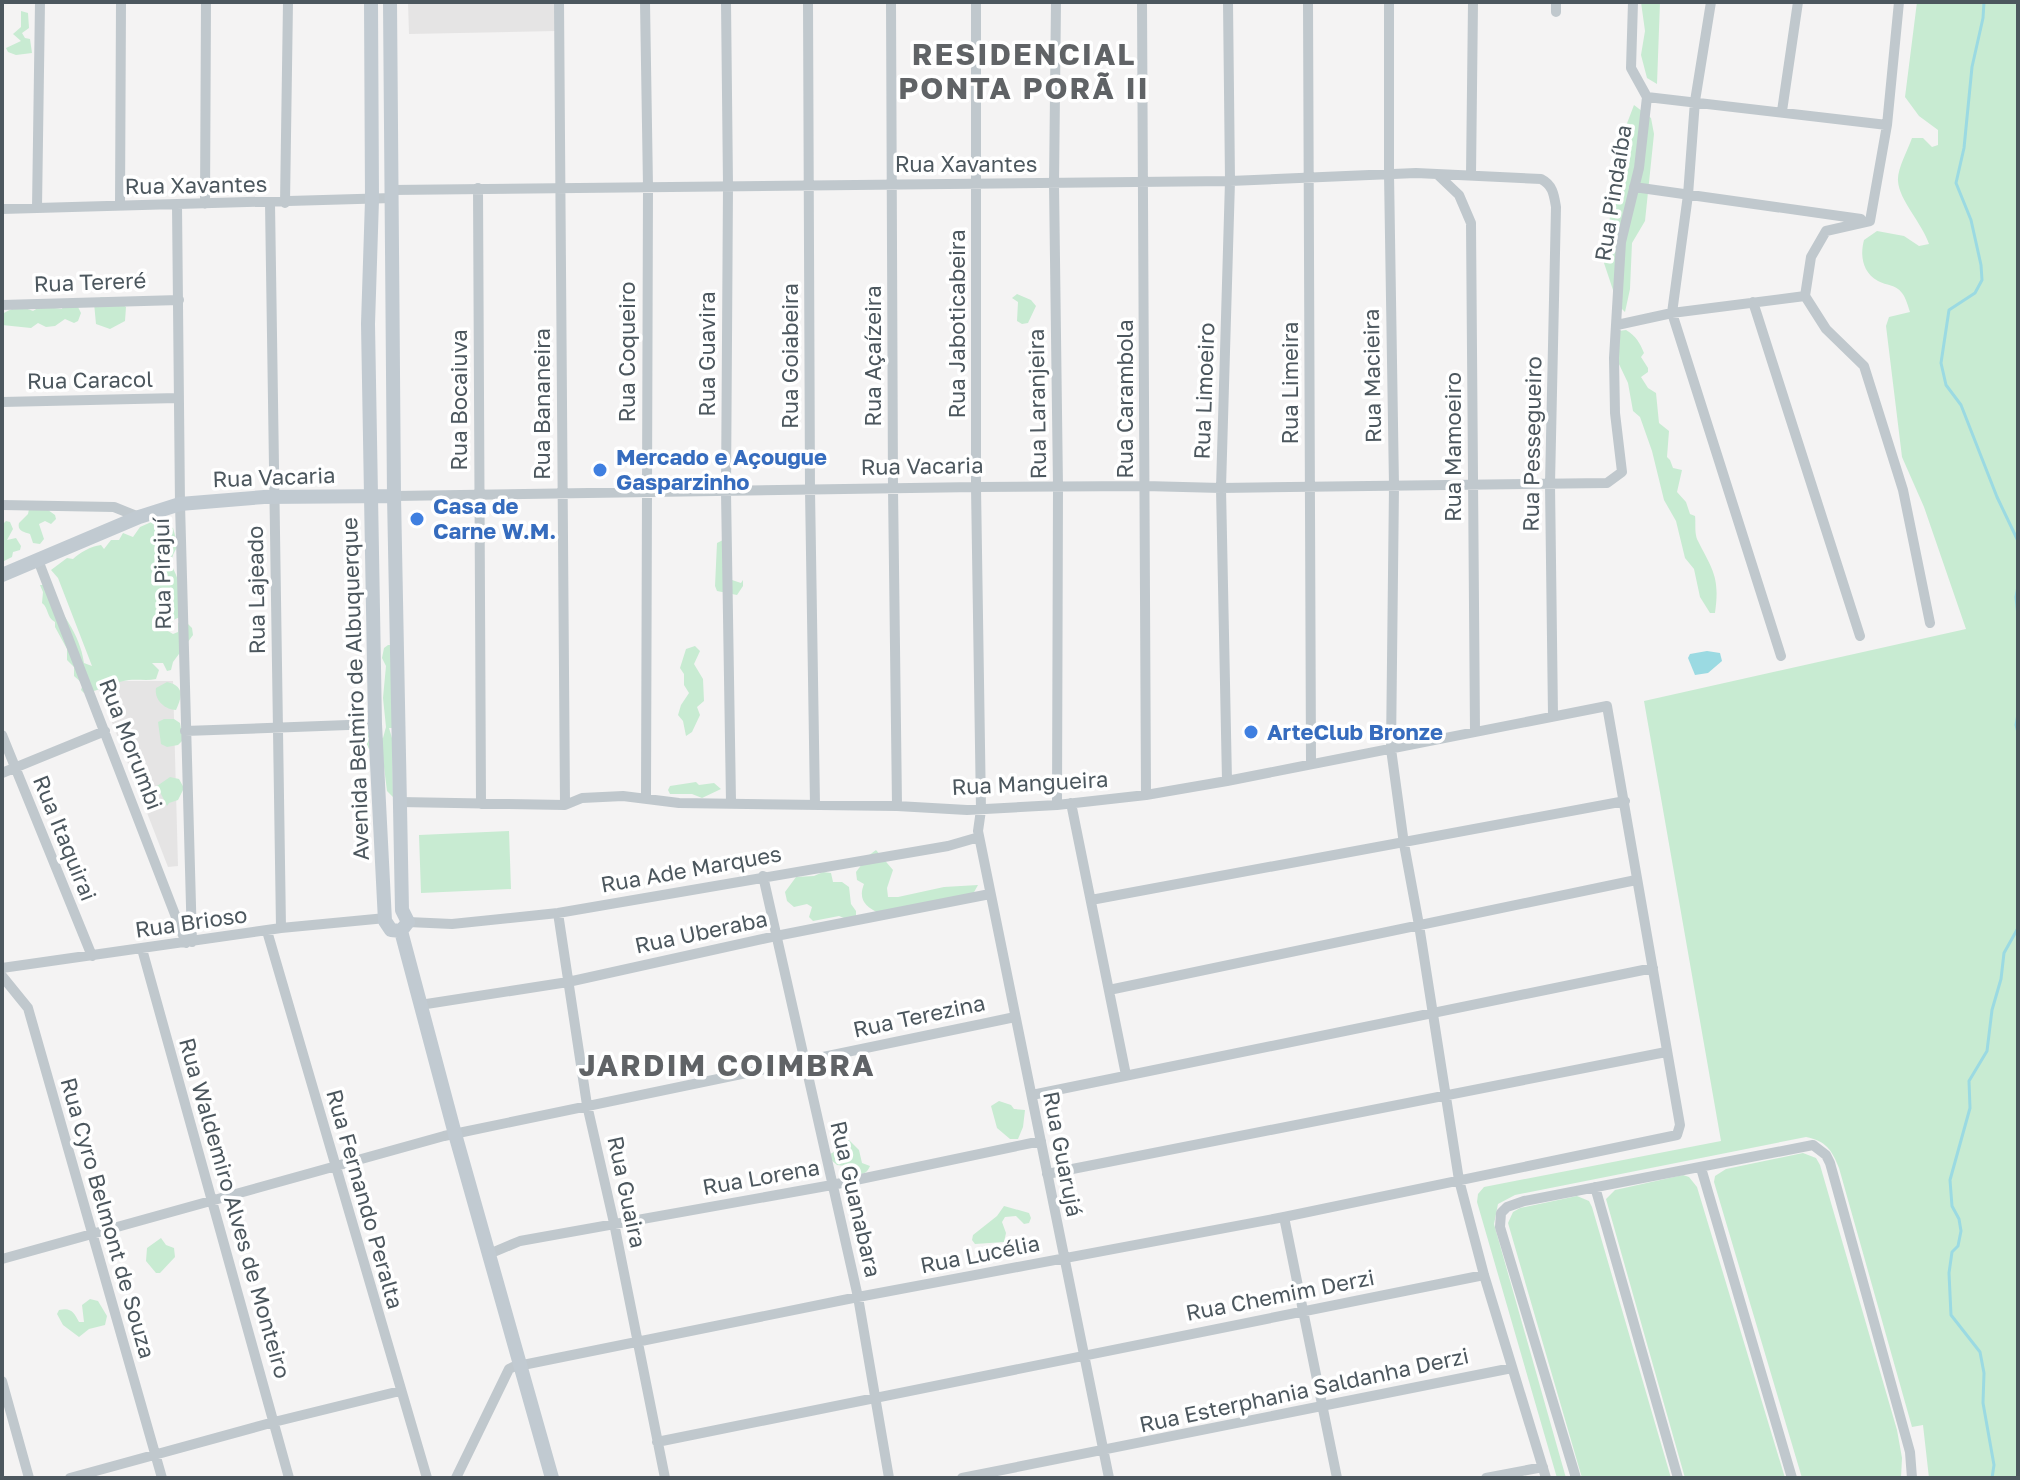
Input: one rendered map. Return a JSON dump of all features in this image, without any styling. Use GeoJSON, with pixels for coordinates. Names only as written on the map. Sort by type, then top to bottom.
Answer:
{"type":"FeatureCollection","features":[{"type":"Feature","properties":{"kind":"main road","name":"Avenida Belmiro de Albuquerque"},"geometry":{"type":"LineString","coordinates":[[371,2],[372,200],[368,324],[375,724],[386,918]]}},
{"type":"Feature","properties":{"kind":"main road","name":"Avenida Belmiro de Albuquerque"},"geometry":{"type":"LineString","coordinates":[[390,2],[394,496],[404,921],[420,1005],[489,1254],[515,1367],[552,1478]]}},
{"type":"Feature","properties":{"kind":"main road","name":"Rua Vacaria"},"geometry":{"type":"LineString","coordinates":[[2,575],[139,517],[180,504],[274,497],[394,496]]}},
{"type":"Feature","properties":{"kind":"main road"},"geometry":{"type":"LineString","coordinates":[[386,918],[394,909],[404,921]]}},
{"type":"Feature","properties":{"kind":"street"},"geometry":{"type":"LineString","coordinates":[[37,208],[40,2]]}},
{"type":"Feature","properties":{"kind":"street"},"geometry":{"type":"LineString","coordinates":[[120,206],[121,2]]}},
{"type":"Feature","properties":{"kind":"street"},"geometry":{"type":"LineString","coordinates":[[205,204],[206,2]]}},
{"type":"Feature","properties":{"kind":"street"},"geometry":{"type":"LineString","coordinates":[[285,203],[288,2]]}},
{"type":"Feature","properties":{"kind":"street","name":"Rua Bananeira"},"geometry":{"type":"LineString","coordinates":[[559,2],[565,805]]}},
{"type":"Feature","properties":{"kind":"street","name":"Rua Coqueiro"},"geometry":{"type":"LineString","coordinates":[[645,2],[648,187],[646,797]]}},
{"type":"Feature","properties":{"kind":"street","name":"Rua Guavira"},"geometry":{"type":"LineString","coordinates":[[726,2],[726,492],[731,802]]}},
{"type":"Feature","properties":{"kind":"street","name":"Rua Goiabeira"},"geometry":{"type":"LineString","coordinates":[[808,2],[815,805]]}},
{"type":"Feature","properties":{"kind":"street","name":"Rua Açaízeira"},"geometry":{"type":"LineString","coordinates":[[891,2],[897,806]]}},
{"type":"Feature","properties":{"kind":"street","name":"Rua Jaboticabeira"},"geometry":{"type":"LineString","coordinates":[[976,2],[979,837]]}},
{"type":"Feature","properties":{"kind":"street","name":"Rua Laranjeira"},"geometry":{"type":"LineString","coordinates":[[1056,2],[1057,805]]}},
{"type":"Feature","properties":{"kind":"street","name":"Rua Carambola"},"geometry":{"type":"LineString","coordinates":[[1142,2],[1146,795]]}},
{"type":"Feature","properties":{"kind":"street","name":"Rua Limoeiro"},"geometry":{"type":"LineString","coordinates":[[1227,781],[1221,488],[1230,181],[1228,2]]}},
{"type":"Feature","properties":{"kind":"street","name":"Rua Limeira"},"geometry":{"type":"LineString","coordinates":[[1308,2],[1311,763]]}},
{"type":"Feature","properties":{"kind":"street","name":"Rua Macieira"},"geometry":{"type":"LineString","coordinates":[[1389,2],[1394,486],[1391,749],[1459,1180],[1484,1275],[1545,1472]]}},
{"type":"Feature","properties":{"kind":"street"},"geometry":{"type":"LineString","coordinates":[[1471,175],[1473,2]]}},
{"type":"Feature","properties":{"kind":"street","name":"Rua Pindaíba"},"geometry":{"type":"LineString","coordinates":[[1607,483],[1622,472],[1614,385],[1621,242],[1639,168],[1647,97],[1631,68],[1633,2]]}},
{"type":"Feature","properties":{"kind":"street"},"geometry":{"type":"LineString","coordinates":[[1711,2],[1695,101],[1688,195],[1672,313],[1781,656]]}},
{"type":"Feature","properties":{"kind":"street"},"geometry":{"type":"LineString","coordinates":[[1782,111],[1798,2]]}},
{"type":"Feature","properties":{"kind":"street"},"geometry":{"type":"LineString","coordinates":[[1870,221],[1887,125],[1899,2]]}},
{"type":"Feature","properties":{"kind":"street"},"geometry":{"type":"LineString","coordinates":[[1647,97],[1887,125]]}},
{"type":"Feature","properties":{"kind":"street","name":"Rua Xavantes"},"geometry":{"type":"LineString","coordinates":[[2,209],[372,200],[392,194],[478,188],[1054,184],[1310,179],[1389,174],[1541,179]]}},
{"type":"Feature","properties":{"kind":"street","name":"Rua Mamoeiro"},"geometry":{"type":"LineString","coordinates":[[1436,174],[1459,195],[1471,223],[1475,732]]}},
{"type":"Feature","properties":{"kind":"street","name":"Rua Pessegueiro"},"geometry":{"type":"LineString","coordinates":[[1541,179],[1548,182],[1552,189],[1556,207],[1550,484],[1553,716]]}},
{"type":"Feature","properties":{"kind":"street"},"geometry":{"type":"LineString","coordinates":[[1634,187],[1870,221]]}},
{"type":"Feature","properties":{"kind":"street","name":"Rua Bocaiuva"},"geometry":{"type":"LineString","coordinates":[[478,188],[481,804]]}},
{"type":"Feature","properties":{"kind":"street","name":"Rua Lajeado"},"geometry":{"type":"LineString","coordinates":[[270,203],[281,928]]}},
{"type":"Feature","properties":{"kind":"street","name":"Rua Pirajuí"},"geometry":{"type":"LineString","coordinates":[[177,205],[189,942]]}},
{"type":"Feature","properties":{"kind":"street"},"geometry":{"type":"LineString","coordinates":[[1870,221],[1826,231],[1811,257],[1805,296],[1826,329],[1864,366],[1903,490],[1930,623]]}},
{"type":"Feature","properties":{"kind":"street"},"geometry":{"type":"LineString","coordinates":[[1617,325],[1672,313],[1805,296]]}},
{"type":"Feature","properties":{"kind":"street","name":"Rua Tereré"},"geometry":{"type":"LineString","coordinates":[[2,305],[179,300]]}},
{"type":"Feature","properties":{"kind":"street"},"geometry":{"type":"LineString","coordinates":[[1753,302],[1860,636]]}},
{"type":"Feature","properties":{"kind":"street","name":"Rua Caracol"},"geometry":{"type":"LineString","coordinates":[[2,402],[178,398]]}},
{"type":"Feature","properties":{"kind":"street","name":"Rua Vacaria"},"geometry":{"type":"LineString","coordinates":[[394,496],[976,487],[1221,488],[1607,483]]}},
{"type":"Feature","properties":{"kind":"street"},"geometry":{"type":"LineString","coordinates":[[2,505],[114,507],[139,517]]}},
{"type":"Feature","properties":{"kind":"street","name":"Rua Morumbi"},"geometry":{"type":"LineString","coordinates":[[38,560],[189,942]]}},
{"type":"Feature","properties":{"kind":"street","name":"Rua Mangueira"},"geometry":{"type":"LineString","coordinates":[[400,802],[565,805],[582,798],[646,797],[679,803],[981,810],[1057,805],[1146,795],[1227,781],[1607,706],[1625,801]]}},
{"type":"Feature","properties":{"kind":"street"},"geometry":{"type":"LineString","coordinates":[[185,731],[375,724]]}},
{"type":"Feature","properties":{"kind":"street"},"geometry":{"type":"LineString","coordinates":[[2,773],[105,731]]}},
{"type":"Feature","properties":{"kind":"street","name":"Rua Itaquirai"},"geometry":{"type":"LineString","coordinates":[[2,735],[92,956]]}},
{"type":"Feature","properties":{"kind":"street"},"geometry":{"type":"LineString","coordinates":[[1047,1174],[1666,1052],[1625,801],[1091,900]]}},
{"type":"Feature","properties":{"kind":"street"},"geometry":{"type":"LineString","coordinates":[[1071,803],[1126,1075]]}},
{"type":"Feature","properties":{"kind":"street","name":"Rua Ade Marques"},"geometry":{"type":"LineString","coordinates":[[404,921],[452,924],[558,913],[948,846],[979,837]]}},
{"type":"Feature","properties":{"kind":"street","name":"Rua Guarujá"},"geometry":{"type":"LineString","coordinates":[[979,837],[1109,1478]]}},
{"type":"Feature","properties":{"kind":"street","name":"Rua Guanabara"},"geometry":{"type":"LineString","coordinates":[[763,876],[858,1297],[889,1478]]}},
{"type":"Feature","properties":{"kind":"street"},"geometry":{"type":"LineString","coordinates":[[1109,990],[1636,880]]}},
{"type":"Feature","properties":{"kind":"street","name":"Rua Uberaba"},"geometry":{"type":"LineString","coordinates":[[420,1005],[568,982],[776,936],[990,894]]}},
{"type":"Feature","properties":{"kind":"street","name":"Rua Guaira"},"geometry":{"type":"LineString","coordinates":[[558,913],[587,1105],[665,1478]]}},
{"type":"Feature","properties":{"kind":"street","name":"Rua Brioso"},"geometry":{"type":"LineString","coordinates":[[2,968],[281,928],[386,918]]}},
{"type":"Feature","properties":{"kind":"street","name":"Rua Fernando Peralta"},"geometry":{"type":"LineString","coordinates":[[267,931],[427,1478]]}},
{"type":"Feature","properties":{"kind":"street","name":"Rua Waldemiro Alves de Monteiro"},"geometry":{"type":"LineString","coordinates":[[142,949],[289,1478]]}},
{"type":"Feature","properties":{"kind":"street"},"geometry":{"type":"LineString","coordinates":[[1032,1095],[1653,968]]}},
{"type":"Feature","properties":{"kind":"street","name":"Rua Cyro Belmont de Souza"},"geometry":{"type":"LineString","coordinates":[[2,976],[28,1008],[162,1478]]}},
{"type":"Feature","properties":{"kind":"street","name":"Rua Terezina"},"geometry":{"type":"LineString","coordinates":[[2,1259],[455,1134],[1015,1017]]}},
{"type":"Feature","properties":{"kind":"street","name":"Rua Lucélia"},"geometry":{"type":"LineString","coordinates":[[515,1367],[858,1297],[1284,1217],[1677,1135],[1680,1125],[1666,1052]]}},
{"type":"Feature","properties":{"kind":"street","name":"Rua Lorena"},"geometry":{"type":"LineString","coordinates":[[489,1254],[520,1241],[832,1185],[1041,1141]]}},
{"type":"Feature","properties":{"kind":"street"},"geometry":{"type":"LineString","coordinates":[[1576,1478],[1500,1227],[1501,1213],[1514,1203],[1813,1145],[1826,1155],[1910,1452],[1912,1478]]}},
{"type":"Feature","properties":{"kind":"street"},"geometry":{"type":"LineString","coordinates":[[1701,1168],[1792,1478]]}},
{"type":"Feature","properties":{"kind":"street"},"geometry":{"type":"LineString","coordinates":[[1595,1187],[1678,1478]]}},
{"type":"Feature","properties":{"kind":"street"},"geometry":{"type":"LineString","coordinates":[[1284,1217],[1337,1478]]}},
{"type":"Feature","properties":{"kind":"street","name":"Rua Chemim Derzi"},"geometry":{"type":"LineString","coordinates":[[657,1442],[1484,1275]]}},
{"type":"Feature","properties":{"kind":"street"},"geometry":{"type":"LineString","coordinates":[[456,1478],[515,1367]]}},
{"type":"Feature","properties":{"kind":"street","name":"Rua Esterphania Saldanha Derzi"},"geometry":{"type":"LineString","coordinates":[[962,1478],[1512,1368]]}},
{"type":"Feature","properties":{"kind":"street"},"geometry":{"type":"LineString","coordinates":[[2,1381],[29,1478]]}},
{"type":"Feature","properties":{"kind":"street"},"geometry":{"type":"LineString","coordinates":[[70,1478],[400,1391]]}},
{"type":"Feature","properties":{"kind":"street"},"geometry":{"type":"LineString","coordinates":[[1486,1478],[1545,1472]]}},
{"type":"Feature","properties":{"kind":"shaded area"},"geometry":{"type":"Polygon","coordinates":[[[408,2],[556,2],[556,31],[409,34],[408,2]]]}},
{"type":"Feature","properties":{"kind":"shaded area"},"geometry":{"type":"Polygon","coordinates":[[[96,681],[173,681],[178,866],[168,867],[96,681]]]}},
{"type":"Feature","properties":{"kind":"green space"},"geometry":{"type":"Polygon","coordinates":[[[1641,2],[1660,2],[1657,84],[1647,78],[1641,55],[1645,31],[1641,2]]]}},
{"type":"Feature","properties":{"kind":"green space"},"geometry":{"type":"Polygon","coordinates":[[[1917,2],[2018,2],[2018,1478],[1929,1478],[1923,1425],[1912,1427],[1839,1168],[1827,1147],[1806,1137],[1515,1195],[1498,1204],[1494,1224],[1566,1478],[1557,1478],[1477,1202],[1478,1194],[1484,1187],[1721,1141],[1644,701],[1966,629],[1924,507],[1902,457],[1886,326],[1889,317],[1910,312],[1902,293],[1868,273],[1862,257],[1864,240],[1877,231],[1904,236],[1919,246],[1929,244],[1902,196],[1898,181],[1912,138],[1923,138],[1932,147],[1938,145],[1938,130],[1919,116],[1905,97],[1917,2]]]}},
{"type":"Feature","properties":{"kind":"green space"},"geometry":{"type":"Polygon","coordinates":[[[21,11],[28,13],[29,28],[22,33],[30,39],[32,53],[16,55],[6,48],[21,41],[13,34],[21,27],[21,11]]]}},
{"type":"Feature","properties":{"kind":"green space"},"geometry":{"type":"Polygon","coordinates":[[[1634,105],[1651,118],[1654,134],[1645,221],[1632,243],[1630,289],[1625,312],[1618,305],[1604,263],[1610,216],[1627,172],[1622,149],[1634,105]]]}},
{"type":"Feature","properties":{"kind":"green space"},"geometry":{"type":"Polygon","coordinates":[[[1017,294],[1031,300],[1036,306],[1028,323],[1017,321],[1018,302],[1012,298],[1017,294]]]}},
{"type":"Feature","properties":{"kind":"green space"},"geometry":{"type":"Polygon","coordinates":[[[101,297],[117,300],[126,307],[125,321],[110,329],[96,324],[94,303],[101,297]]]}},
{"type":"Feature","properties":{"kind":"green space"},"geometry":{"type":"Polygon","coordinates":[[[75,301],[81,313],[74,323],[65,319],[55,326],[46,327],[38,323],[31,328],[2,325],[2,311],[21,308],[33,311],[41,306],[62,309],[63,305],[75,301]]]}},
{"type":"Feature","properties":{"kind":"green space"},"geometry":{"type":"Polygon","coordinates":[[[1626,330],[1637,340],[1644,353],[1641,357],[1648,372],[1641,377],[1648,388],[1656,393],[1659,423],[1669,431],[1667,457],[1673,468],[1682,470],[1677,492],[1686,502],[1690,514],[1695,516],[1697,538],[1714,575],[1717,591],[1715,613],[1710,613],[1700,597],[1694,569],[1685,558],[1676,521],[1664,500],[1640,417],[1633,411],[1628,383],[1618,362],[1619,331],[1626,330]]]}},
{"type":"Feature","properties":{"kind":"green space"},"geometry":{"type":"Polygon","coordinates":[[[29,509],[48,510],[55,515],[56,519],[51,524],[45,521],[39,524],[44,539],[40,544],[33,543],[30,534],[19,528],[29,509]]]}},
{"type":"Feature","properties":{"kind":"green space"},"geometry":{"type":"Polygon","coordinates":[[[156,520],[173,528],[178,546],[172,565],[180,587],[180,617],[173,620],[168,631],[173,634],[178,632],[178,623],[185,621],[192,628],[193,635],[173,662],[171,670],[167,671],[163,663],[152,663],[159,670],[156,679],[123,681],[84,693],[81,690],[83,684],[74,676],[74,667],[67,660],[67,649],[55,622],[42,603],[40,585],[44,585],[68,622],[84,663],[92,666],[58,578],[51,570],[89,548],[101,545],[104,549],[111,540],[119,540],[123,533],[133,537],[140,527],[156,520]]]}},
{"type":"Feature","properties":{"kind":"green space"},"geometry":{"type":"Polygon","coordinates":[[[6,521],[13,529],[7,540],[16,538],[21,546],[12,557],[2,562],[2,525],[6,521]]]}},
{"type":"Feature","properties":{"kind":"green space"},"geometry":{"type":"Polygon","coordinates":[[[723,540],[732,580],[741,583],[743,580],[737,595],[717,591],[715,586],[717,543],[723,540]]]}},
{"type":"Feature","properties":{"kind":"green space"},"geometry":{"type":"Polygon","coordinates":[[[388,645],[392,645],[396,678],[391,685],[396,728],[389,728],[392,738],[393,797],[387,791],[383,759],[368,748],[365,740],[369,731],[383,738],[386,727],[383,698],[386,666],[382,658],[388,645]]]}},
{"type":"Feature","properties":{"kind":"green space"},"geometry":{"type":"Polygon","coordinates":[[[695,646],[700,651],[694,664],[703,679],[704,701],[697,707],[700,715],[692,732],[686,736],[683,721],[678,715],[689,693],[680,668],[686,649],[695,646]]]}},
{"type":"Feature","properties":{"kind":"green space"},"geometry":{"type":"Polygon","coordinates":[[[167,682],[179,689],[180,701],[176,710],[164,706],[157,696],[156,688],[167,682]]]}},
{"type":"Feature","properties":{"kind":"green space"},"geometry":{"type":"Polygon","coordinates":[[[174,719],[180,723],[183,740],[178,745],[167,747],[161,744],[158,722],[174,719]]]}},
{"type":"Feature","properties":{"kind":"green space"},"geometry":{"type":"Polygon","coordinates":[[[170,777],[179,779],[184,788],[178,800],[167,806],[157,786],[170,777]]]}},
{"type":"Feature","properties":{"kind":"green space"},"geometry":{"type":"Polygon","coordinates":[[[696,782],[699,785],[714,783],[721,789],[702,798],[692,794],[670,794],[668,790],[670,786],[696,782]]]}},
{"type":"Feature","properties":{"kind":"green space"},"geometry":{"type":"Polygon","coordinates":[[[509,831],[511,889],[421,893],[419,835],[509,831]]]}},
{"type":"Feature","properties":{"kind":"green space"},"geometry":{"type":"Polygon","coordinates":[[[876,850],[893,870],[887,888],[888,897],[944,887],[978,885],[973,894],[879,913],[864,902],[864,884],[857,880],[856,872],[876,850]]]}},
{"type":"Feature","properties":{"kind":"green space"},"geometry":{"type":"Polygon","coordinates":[[[831,873],[833,882],[842,882],[849,887],[856,918],[849,920],[839,916],[813,921],[809,917],[812,907],[807,904],[794,907],[787,901],[785,892],[796,877],[831,873]]]}},
{"type":"Feature","properties":{"kind":"green space"},"geometry":{"type":"Polygon","coordinates":[[[999,1101],[1014,1109],[1025,1110],[1018,1139],[1010,1139],[997,1128],[991,1106],[999,1101]]]}},
{"type":"Feature","properties":{"kind":"green space"},"geometry":{"type":"Polygon","coordinates":[[[844,1139],[859,1150],[862,1163],[870,1166],[866,1172],[860,1174],[847,1170],[830,1159],[830,1154],[838,1150],[844,1139]]]}},
{"type":"Feature","properties":{"kind":"green space"},"geometry":{"type":"Polygon","coordinates":[[[1803,1153],[1816,1158],[1820,1165],[1897,1430],[1902,1458],[1901,1478],[1802,1478],[1714,1182],[1715,1176],[1726,1169],[1803,1153]]]}},
{"type":"Feature","properties":{"kind":"green space"},"geometry":{"type":"Polygon","coordinates":[[[1683,1175],[1697,1187],[1785,1478],[1685,1478],[1606,1199],[1615,1190],[1683,1175]]]}},
{"type":"Feature","properties":{"kind":"green space"},"geometry":{"type":"Polygon","coordinates":[[[1577,1196],[1589,1201],[1592,1207],[1671,1478],[1582,1478],[1508,1223],[1513,1212],[1520,1208],[1577,1196]]]}},
{"type":"Feature","properties":{"kind":"green space"},"geometry":{"type":"Polygon","coordinates":[[[1004,1206],[1029,1213],[1029,1223],[1024,1224],[1016,1216],[1005,1217],[1002,1222],[1006,1233],[1004,1242],[975,1244],[973,1235],[997,1216],[1004,1206]]]}},
{"type":"Feature","properties":{"kind":"green space"},"geometry":{"type":"Polygon","coordinates":[[[161,1238],[166,1245],[174,1248],[175,1257],[160,1273],[156,1273],[146,1261],[147,1248],[161,1238]]]}},
{"type":"Feature","properties":{"kind":"green space"},"geometry":{"type":"Polygon","coordinates":[[[90,1299],[98,1301],[107,1316],[105,1325],[89,1329],[79,1337],[63,1325],[57,1314],[59,1310],[69,1310],[79,1322],[84,1322],[82,1305],[90,1299]]]}},
{"type":"Feature","properties":{"kind":"water"},"geometry":{"type":"Polygon","coordinates":[[[1707,651],[1720,653],[1722,661],[1708,673],[1695,675],[1688,658],[1690,654],[1707,651]]]}},
{"type":"Feature","properties":{"kind":"waterway"},"geometry":{"type":"LineString","coordinates":[[1984,2],[1972,67],[1964,148],[1956,183],[1971,220],[1982,280],[1975,293],[1949,310],[1941,363],[1946,385],[1961,405],[2018,541]]}},
{"type":"Feature","properties":{"kind":"waterway"},"geometry":{"type":"LineString","coordinates":[[2018,586],[2018,616]]}},
{"type":"Feature","properties":{"kind":"waterway"},"geometry":{"type":"LineString","coordinates":[[2018,714],[2018,733]]}},
{"type":"Feature","properties":{"kind":"waterway"},"geometry":{"type":"LineString","coordinates":[[1992,1478],[1994,1465],[1983,1403],[1984,1373],[1980,1352],[1951,1315],[1949,1273],[1952,1252],[1958,1246],[1961,1231],[1952,1206],[1950,1180],[1970,1108],[1969,1081],[1987,1051],[2004,953],[2018,928]]}},
{"type":"Feature","properties":{"kind":"place","name":"Mercado e Açougue Gasparzinho"},"geometry":{"type":"Point","coordinates":[600,470]}},
{"type":"Feature","properties":{"kind":"place","name":"Casa de Carne W.M."},"geometry":{"type":"Point","coordinates":[417,519]}},
{"type":"Feature","properties":{"kind":"place","name":"ArteClub Bronze"},"geometry":{"type":"Point","coordinates":[1251,732]}},
{"type":"Feature","properties":{"kind":"district","name":"RESIDENCIAL PONTA PORÃ II"},"geometry":{"type":"Point","coordinates":[1024,72]}},
{"type":"Feature","properties":{"kind":"district","name":"JARDIM COIMBRA"},"geometry":{"type":"Point","coordinates":[727,1066]}}]}
